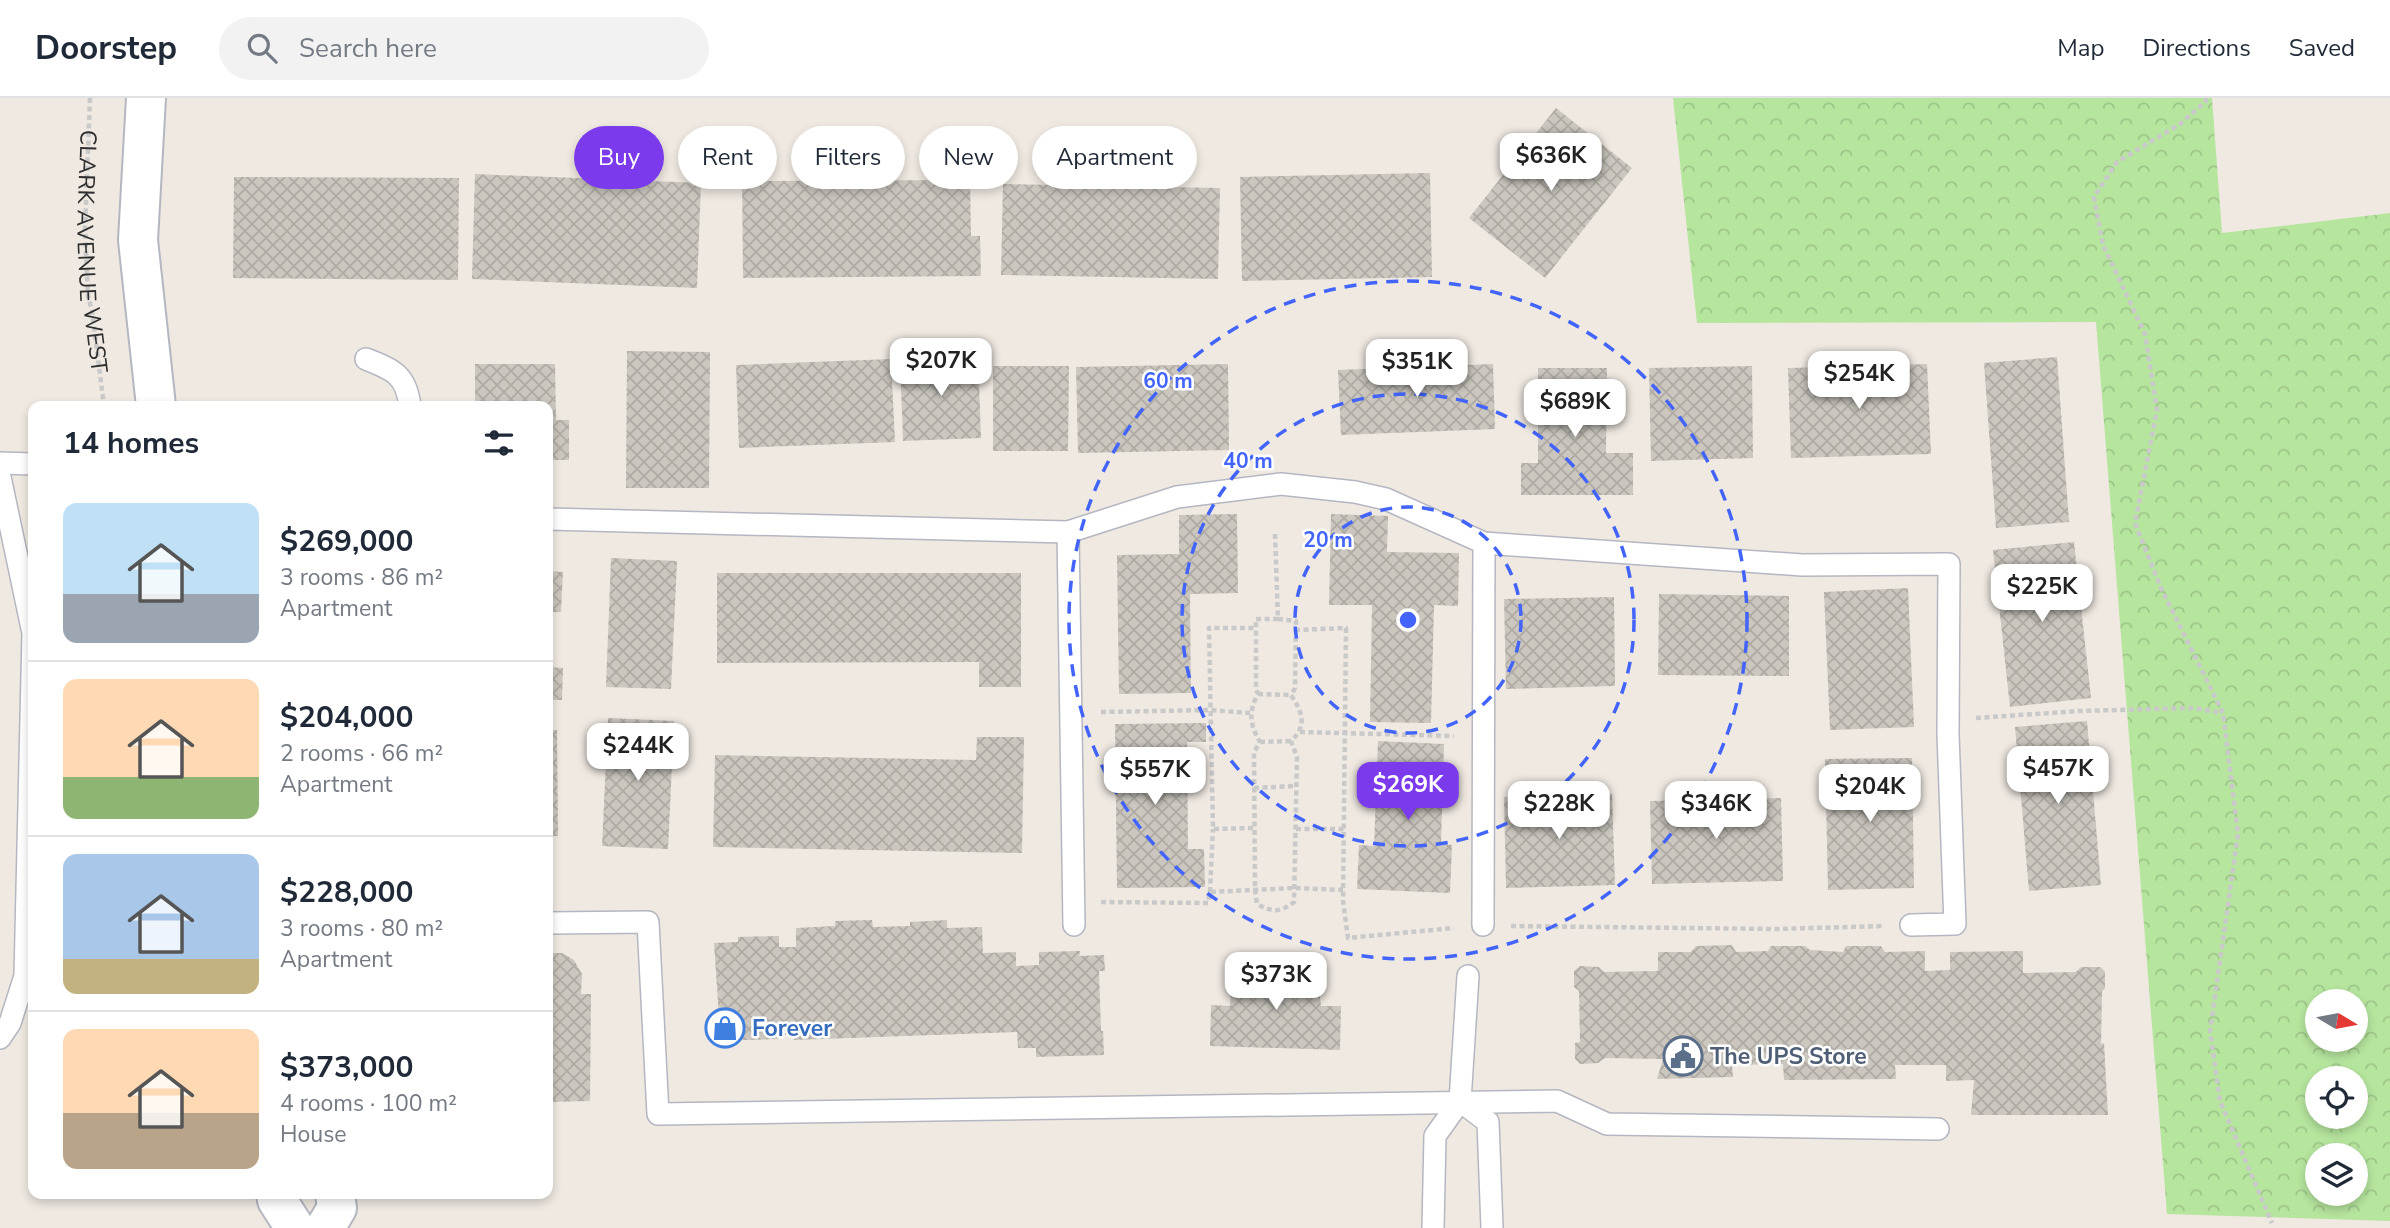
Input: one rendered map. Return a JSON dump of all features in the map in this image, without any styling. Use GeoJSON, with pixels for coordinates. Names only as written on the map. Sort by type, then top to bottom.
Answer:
{"type":"FeatureCollection","features":[{"type":"Feature","properties":{"kind":"street","name":"CLARK AVENUE WEST"},"geometry":{"type":"LineString","coordinates":[[146,98],[138,240],[155,401]]}},
{"type":"Feature","properties":{"kind":"street"},"geometry":{"type":"LineString","coordinates":[[277,1199],[295,1228]]}},
{"type":"Feature","properties":{"kind":"street"},"geometry":{"type":"LineString","coordinates":[[325,1228],[337,1208],[336,1199]]}},
{"type":"Feature","properties":{"kind":"lane"},"geometry":{"type":"LineString","coordinates":[[366,359],[388,368],[407,386],[409,401]]}},
{"type":"Feature","properties":{"kind":"lane"},"geometry":{"type":"LineString","coordinates":[[0,463],[28,464]]}},
{"type":"Feature","properties":{"kind":"lane"},"geometry":{"type":"LineString","coordinates":[[0,477],[28,610]]}},
{"type":"Feature","properties":{"kind":"lane"},"geometry":{"type":"LineString","coordinates":[[553,519],[1068,532],[1177,496],[1281,484],[1356,492],[1386,499],[1483,543],[1802,565],[1950,564],[1949,720],[1955,924],[1911,926]]}},
{"type":"Feature","properties":{"kind":"lane"},"geometry":{"type":"LineString","coordinates":[[1068,532],[1074,925]]}},
{"type":"Feature","properties":{"kind":"lane"},"geometry":{"type":"LineString","coordinates":[[1483,543],[1483,925]]}},
{"type":"Feature","properties":{"kind":"lane"},"geometry":{"type":"LineString","coordinates":[[0,1038],[10,1023],[25,976],[28,848]]}},
{"type":"Feature","properties":{"kind":"lane"},"geometry":{"type":"LineString","coordinates":[[553,923],[648,922],[658,1114],[1557,1101],[1607,1124],[1938,1129]]}},
{"type":"Feature","properties":{"kind":"lane"},"geometry":{"type":"LineString","coordinates":[[1433,1228],[1435,1136],[1460,1101],[1468,976]]}},
{"type":"Feature","properties":{"kind":"lane"},"geometry":{"type":"LineString","coordinates":[[1460,1101],[1488,1122],[1492,1228]]}},
{"type":"Feature","properties":{"kind":"path","name":"CLARK AVENUE WEST"},"geometry":{"type":"LineString","coordinates":[[90,98],[85,228],[88,296],[103,401]]}},
{"type":"Feature","properties":{"kind":"path"},"geometry":{"type":"LineString","coordinates":[[2205,98],[2206,101],[2180,124],[2117,162],[2094,197],[2102,245],[2146,334],[2157,410],[2135,523],[2161,588],[2223,713],[2238,834],[2210,1031],[2220,1101],[2272,1223]]}},
{"type":"Feature","properties":{"kind":"path"},"geometry":{"type":"LineString","coordinates":[[1275,534],[1278,620]]}},
{"type":"Feature","properties":{"kind":"path"},"geometry":{"type":"LineString","coordinates":[[1260,742],[1252,729],[1250,713],[1258,695],[1256,619],[1296,621],[1295,688],[1291,695]]}},
{"type":"Feature","properties":{"kind":"path"},"geometry":{"type":"LineString","coordinates":[[1074,902],[1208,903],[1213,829],[1209,628],[1256,628]]}},
{"type":"Feature","properties":{"kind":"path"},"geometry":{"type":"LineString","coordinates":[[1296,630],[1346,628],[1343,890],[1348,938],[1483,925],[1776,929],[1911,926]]}},
{"type":"Feature","properties":{"kind":"path"},"geometry":{"type":"LineString","coordinates":[[1258,695],[1291,695]]}},
{"type":"Feature","properties":{"kind":"path"},"geometry":{"type":"LineString","coordinates":[[1260,742],[1291,740],[1300,732],[1302,719],[1299,707],[1291,695]]}},
{"type":"Feature","properties":{"kind":"path"},"geometry":{"type":"LineString","coordinates":[[1949,720],[2079,710],[2194,708],[2223,713]]}},
{"type":"Feature","properties":{"kind":"path"},"geometry":{"type":"LineString","coordinates":[[1071,713],[1210,710],[1250,713]]}},
{"type":"Feature","properties":{"kind":"path"},"geometry":{"type":"LineString","coordinates":[[1300,732],[1483,737]]}},
{"type":"Feature","properties":{"kind":"path"},"geometry":{"type":"LineString","coordinates":[[1260,742],[1254,752],[1255,890],[1257,904],[1271,912],[1285,910],[1294,902],[1297,757],[1291,740]]}},
{"type":"Feature","properties":{"kind":"path"},"geometry":{"type":"LineString","coordinates":[[1254,788],[1295,786]]}},
{"type":"Feature","properties":{"kind":"path"},"geometry":{"type":"LineString","coordinates":[[1213,829],[1254,828]]}},
{"type":"Feature","properties":{"kind":"path"},"geometry":{"type":"LineString","coordinates":[[1296,829],[1344,829]]}},
{"type":"Feature","properties":{"kind":"path"},"geometry":{"type":"LineString","coordinates":[[1210,892],[1295,888],[1343,890]]}},
{"type":"Feature","properties":{"kind":"green space"},"geometry":{"type":"Polygon","coordinates":[[[1673,98],[2212,98],[2222,233],[2390,213],[2390,1221],[2167,1214],[2096,322],[1697,323],[1673,98]]]}},
{"type":"Feature","properties":{"kind":"building"},"geometry":{"type":"Polygon","coordinates":[[[1556,108],[1632,168],[1545,278],[1469,218],[1556,108]]]}},
{"type":"Feature","properties":{"kind":"building"},"geometry":{"type":"Polygon","coordinates":[[[1430,173],[1432,277],[1242,281],[1240,177],[1430,173]]]}},
{"type":"Feature","properties":{"kind":"building"},"geometry":{"type":"Polygon","coordinates":[[[475,174],[574,178],[574,189],[664,189],[664,182],[678,182],[678,189],[701,189],[697,288],[472,279],[475,174]]]}},
{"type":"Feature","properties":{"kind":"building"},"geometry":{"type":"Polygon","coordinates":[[[234,177],[459,178],[458,280],[233,278],[234,177]]]}},
{"type":"Feature","properties":{"kind":"building"},"geometry":{"type":"Polygon","coordinates":[[[905,180],[919,180],[919,189],[970,189],[971,236],[980,236],[981,276],[743,278],[742,189],[777,189],[777,181],[791,181],[791,189],[905,189],[905,180]]]}},
{"type":"Feature","properties":{"kind":"building"},"geometry":{"type":"Polygon","coordinates":[[[1018,184],[1032,185],[1032,189],[1220,188],[1218,279],[1001,275],[1003,189],[1018,189],[1018,184]]]}},
{"type":"Feature","properties":{"kind":"building"},"geometry":{"type":"Polygon","coordinates":[[[627,351],[710,352],[709,488],[626,488],[627,351]]]}},
{"type":"Feature","properties":{"kind":"building"},"geometry":{"type":"Polygon","coordinates":[[[978,355],[981,438],[903,441],[900,359],[978,355]]]}},
{"type":"Feature","properties":{"kind":"building"},"geometry":{"type":"Polygon","coordinates":[[[2057,357],[2069,522],[1996,528],[1984,363],[2057,357]]]}},
{"type":"Feature","properties":{"kind":"building"},"geometry":{"type":"Polygon","coordinates":[[[891,359],[895,442],[739,448],[736,365],[891,359]]]}},
{"type":"Feature","properties":{"kind":"building"},"geometry":{"type":"Polygon","coordinates":[[[475,364],[555,364],[556,420],[569,420],[569,460],[553,460],[553,401],[475,401],[475,364]]]}},
{"type":"Feature","properties":{"kind":"building"},"geometry":{"type":"Polygon","coordinates":[[[1228,364],[1229,450],[1078,453],[1076,367],[1228,364]]]}},
{"type":"Feature","properties":{"kind":"building"},"geometry":{"type":"Polygon","coordinates":[[[1493,364],[1495,429],[1341,435],[1338,370],[1493,364]]]}},
{"type":"Feature","properties":{"kind":"building"},"geometry":{"type":"Polygon","coordinates":[[[1927,364],[1931,454],[1791,458],[1788,368],[1927,364]]]}},
{"type":"Feature","properties":{"kind":"building"},"geometry":{"type":"Polygon","coordinates":[[[993,366],[1069,366],[1068,451],[993,451],[993,366]]]}},
{"type":"Feature","properties":{"kind":"building"},"geometry":{"type":"Polygon","coordinates":[[[1752,366],[1753,458],[1651,461],[1649,368],[1752,366]]]}},
{"type":"Feature","properties":{"kind":"building"},"geometry":{"type":"Polygon","coordinates":[[[1538,368],[1607,368],[1606,453],[1633,453],[1633,495],[1521,495],[1521,463],[1538,463],[1538,368]]]}},
{"type":"Feature","properties":{"kind":"building"},"geometry":{"type":"Polygon","coordinates":[[[1237,514],[1238,593],[1190,594],[1191,693],[1119,694],[1117,555],[1179,554],[1179,515],[1237,514]]]}},
{"type":"Feature","properties":{"kind":"building"},"geometry":{"type":"Polygon","coordinates":[[[1331,514],[1388,516],[1387,552],[1459,553],[1458,606],[1434,605],[1431,723],[1370,722],[1372,605],[1329,605],[1331,514]]]}},
{"type":"Feature","properties":{"kind":"building"},"geometry":{"type":"Polygon","coordinates":[[[2074,542],[2091,698],[2010,707],[1993,550],[2074,542]]]}},
{"type":"Feature","properties":{"kind":"building"},"geometry":{"type":"Polygon","coordinates":[[[611,558],[677,561],[671,689],[606,687],[611,558]]]}},
{"type":"Feature","properties":{"kind":"building"},"geometry":{"type":"Polygon","coordinates":[[[553,571],[563,572],[561,612],[553,612],[553,571]]]}},
{"type":"Feature","properties":{"kind":"building"},"geometry":{"type":"Polygon","coordinates":[[[717,573],[1021,573],[1021,687],[979,687],[979,662],[717,663],[717,573]]]}},
{"type":"Feature","properties":{"kind":"building"},"geometry":{"type":"Polygon","coordinates":[[[1908,588],[1914,727],[1830,730],[1824,592],[1908,588]]]}},
{"type":"Feature","properties":{"kind":"building"},"geometry":{"type":"Polygon","coordinates":[[[1659,594],[1789,596],[1789,676],[1658,675],[1659,594]]]}},
{"type":"Feature","properties":{"kind":"building"},"geometry":{"type":"Polygon","coordinates":[[[1614,597],[1615,686],[1506,689],[1504,599],[1614,597]]]}},
{"type":"Feature","properties":{"kind":"building"},"geometry":{"type":"Polygon","coordinates":[[[553,667],[563,668],[562,700],[553,700],[553,667]]]}},
{"type":"Feature","properties":{"kind":"building"},"geometry":{"type":"Polygon","coordinates":[[[608,718],[674,721],[668,849],[602,846],[608,718]]]}},
{"type":"Feature","properties":{"kind":"building"},"geometry":{"type":"Polygon","coordinates":[[[2087,721],[2101,885],[2029,891],[2015,727],[2087,721]]]}},
{"type":"Feature","properties":{"kind":"building"},"geometry":{"type":"Polygon","coordinates":[[[1206,723],[1206,742],[1187,742],[1188,849],[1204,849],[1205,887],[1117,888],[1115,724],[1206,723]]]}},
{"type":"Feature","properties":{"kind":"building"},"geometry":{"type":"Polygon","coordinates":[[[553,730],[557,730],[558,836],[553,836],[553,730]]]}},
{"type":"Feature","properties":{"kind":"building"},"geometry":{"type":"Polygon","coordinates":[[[977,737],[1024,737],[1022,853],[713,847],[715,755],[976,760],[977,737]]]}},
{"type":"Feature","properties":{"kind":"building"},"geometry":{"type":"Polygon","coordinates":[[[1378,741],[1444,744],[1441,844],[1452,845],[1450,893],[1357,889],[1359,845],[1374,846],[1378,741]]]}},
{"type":"Feature","properties":{"kind":"building"},"geometry":{"type":"Polygon","coordinates":[[[1912,758],[1914,888],[1828,890],[1825,759],[1912,758]]]}},
{"type":"Feature","properties":{"kind":"building"},"geometry":{"type":"Polygon","coordinates":[[[1612,794],[1615,885],[1506,888],[1504,797],[1612,794]]]}},
{"type":"Feature","properties":{"kind":"building"},"geometry":{"type":"Polygon","coordinates":[[[1781,798],[1783,881],[1652,884],[1650,801],[1781,798]]]}},
{"type":"Feature","properties":{"kind":"building"},"geometry":{"type":"Polygon","coordinates":[[[872,920],[873,927],[910,926],[910,922],[947,920],[947,928],[982,927],[983,953],[1016,952],[1016,966],[1039,965],[1039,952],[1080,951],[1079,956],[1104,955],[1105,971],[1099,971],[1104,1055],[1036,1057],[1036,1048],[1018,1048],[1017,1032],[794,1040],[795,1035],[779,1035],[779,1039],[713,1041],[712,1017],[719,1017],[714,943],[738,942],[738,937],[779,936],[779,947],[796,947],[796,928],[835,926],[835,921],[872,920]]]}},
{"type":"Feature","properties":{"kind":"building"},"geometry":{"type":"Polygon","coordinates":[[[1732,945],[1736,952],[1768,951],[1771,946],[1805,946],[1810,950],[1843,952],[1846,946],[1881,946],[1885,952],[1925,951],[1925,971],[1950,970],[1950,952],[2023,951],[2023,973],[2076,972],[2081,967],[2100,967],[2105,972],[2101,1044],[2104,1043],[2108,1115],[1971,1115],[1974,1080],[1946,1081],[1946,1065],[1895,1065],[1896,1079],[1784,1080],[1783,1064],[1732,1065],[1733,1077],[1657,1079],[1663,1059],[1605,1058],[1598,1063],[1580,1064],[1575,1059],[1575,1043],[1580,1042],[1579,991],[1574,987],[1574,971],[1580,966],[1599,967],[1604,972],[1658,971],[1658,952],[1691,952],[1696,946],[1732,945]]]}},
{"type":"Feature","properties":{"kind":"building"},"geometry":{"type":"Polygon","coordinates":[[[553,953],[562,953],[574,960],[582,974],[581,994],[591,994],[590,1101],[553,1102],[553,953]]]}},
{"type":"Feature","properties":{"kind":"building"},"geometry":{"type":"Polygon","coordinates":[[[1246,966],[1303,968],[1303,972],[1317,973],[1321,1006],[1341,1006],[1340,1050],[1210,1046],[1211,1005],[1230,1006],[1232,972],[1246,972],[1246,966]]]}},
{"type":"Feature","properties":{"kind":"place","name":"Forever"},"geometry":{"type":"Point","coordinates":[725,1028]}},
{"type":"Feature","properties":{"kind":"place","name":"The UPS Store"},"geometry":{"type":"Point","coordinates":[1683,1056]}}]}
